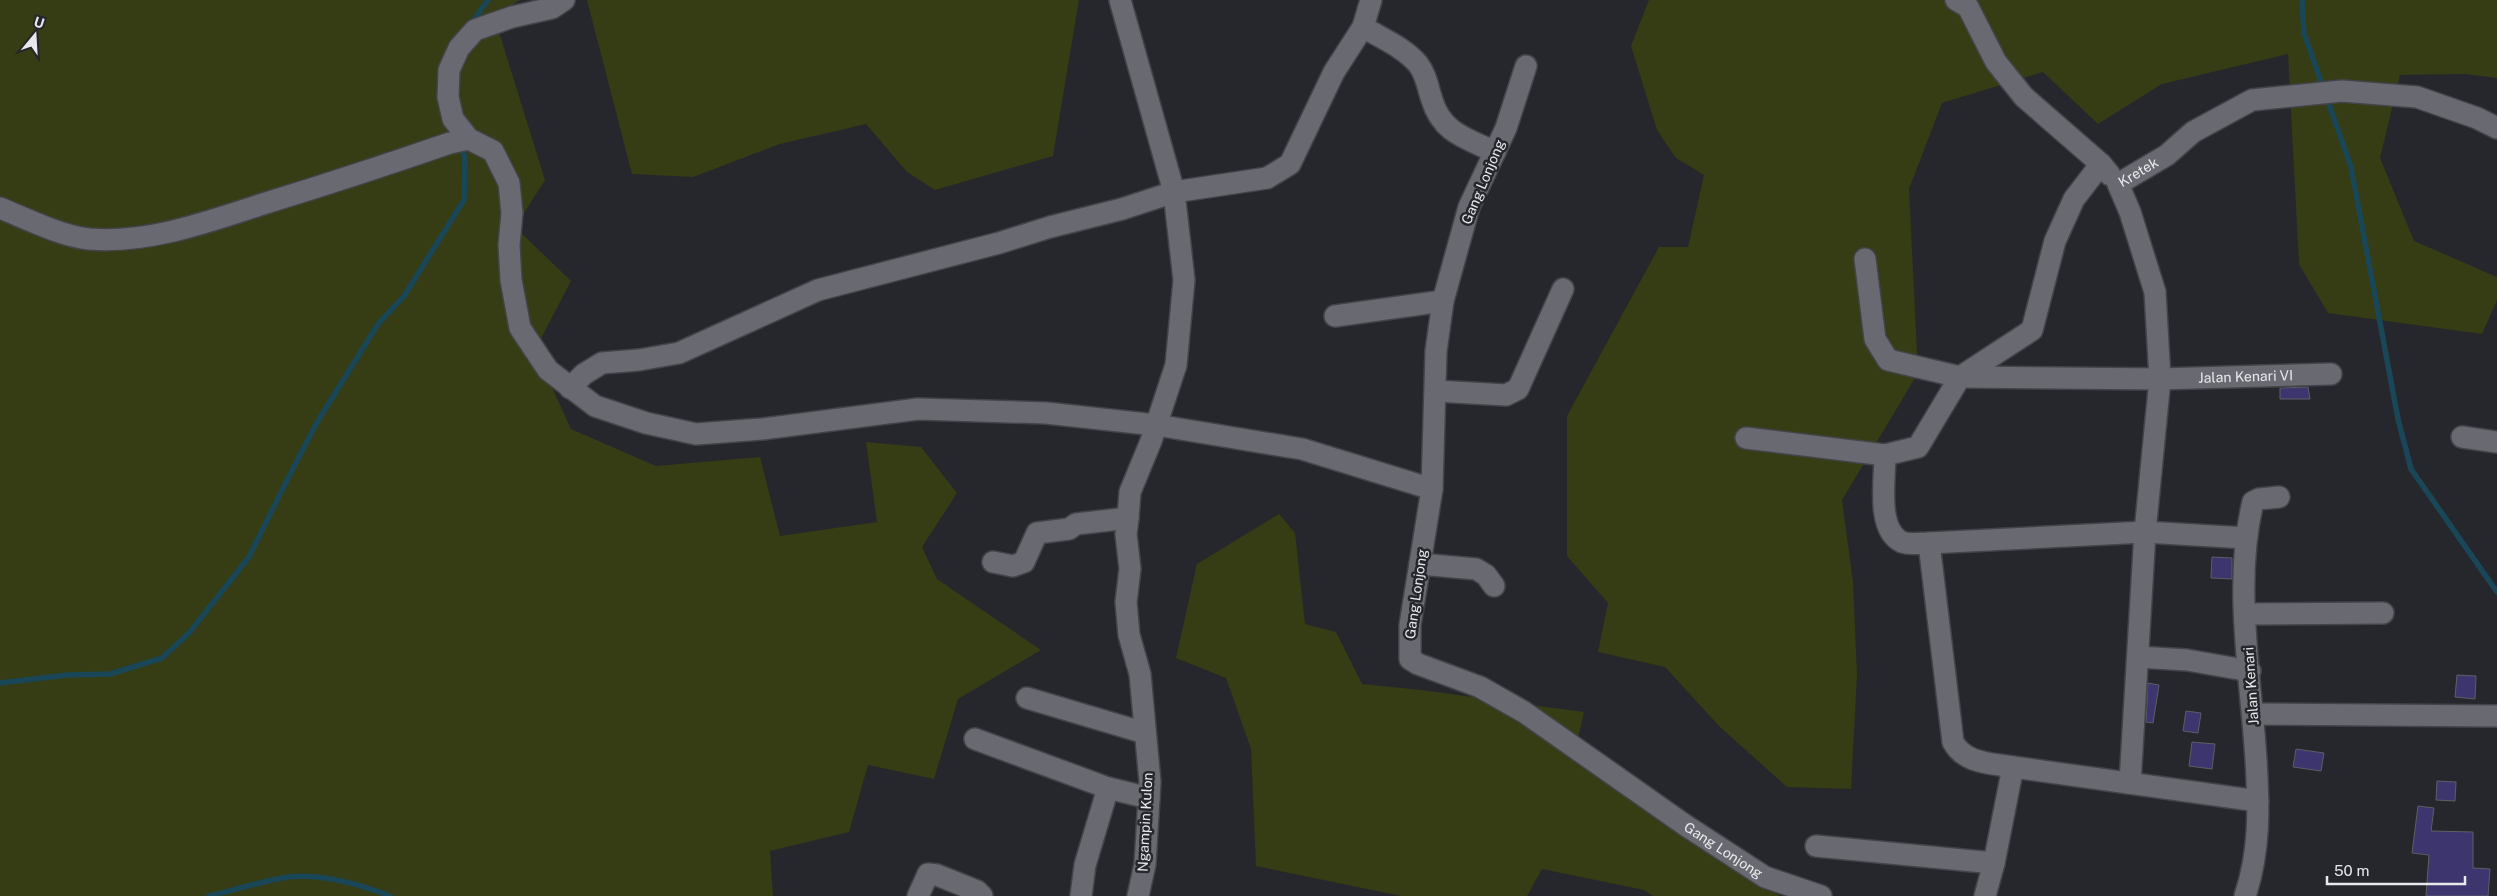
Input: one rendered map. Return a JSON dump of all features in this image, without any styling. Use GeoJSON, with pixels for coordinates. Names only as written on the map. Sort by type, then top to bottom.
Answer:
{"type":"FeatureCollection","features":[{"type":"Feature","properties":{"kind":"street"},"geometry":{"type":"LineString","coordinates":[[460,141],[452,118],[448,97],[449,70],[459,48],[475,30],[512,17],[552,8],[564,0]]}},
{"type":"Feature","properties":{"kind":"street","name":"Ngampin Kulon"},"geometry":{"type":"LineString","coordinates":[[1120,0],[1174,192],[1184,280],[1176,365],[1156,425],[1130,492],[1126,534],[1130,569],[1126,602],[1129,635],[1140,674],[1150,782],[1145,864],[1138,896]]}},
{"type":"Feature","properties":{"kind":"street"},"geometry":{"type":"LineString","coordinates":[[570,388],[584,374],[602,362],[640,360],[679,353],[818,290],[999,243],[1050,227],[1122,209],[1174,192],[1267,178],[1290,164],[1334,72],[1363,27],[1371,0]]}},
{"type":"Feature","properties":{"kind":"street"},"geometry":{"type":"LineString","coordinates":[[1956,0],[1968,7],[1996,62],[2024,97],[2101,164],[2118,184]]}},
{"type":"Feature","properties":{"kind":"street"},"geometry":{"type":"LineString","coordinates":[[1363,27],[1401,50],[1417,63],[1424,74],[1436,114],[1442,123],[1454,133],[1494,152]]}},
{"type":"Feature","properties":{"kind":"street","name":"Gang Lonjong"},"geometry":{"type":"LineString","coordinates":[[1526,66],[1506,128],[1469,207],[1443,301],[1436,351],[1432,488],[1410,625],[1410,659],[1418,664],[1480,687],[1524,712],[1685,825],[1764,877],[1821,896]]}},
{"type":"Feature","properties":{"kind":"street","name":"Kretek"},"geometry":{"type":"LineString","coordinates":[[2130,783],[2145,532],[2160,379],[2155,292],[2130,212],[2118,184],[2167,155],[2193,132],[2252,100],[2342,91],[2417,97],[2477,118],[2497,128]]}},
{"type":"Feature","properties":{"kind":"street"},"geometry":{"type":"LineString","coordinates":[[0,208],[45,226],[87,238],[122,240],[158,234],[222,217],[460,141],[493,151],[509,182],[512,213],[509,245],[511,280],[520,328],[548,370],[595,406],[646,422],[696,434],[762,429],[918,409],[1046,413],[1156,425],[1302,449],[1432,488]]}},
{"type":"Feature","properties":{"kind":"street"},"geometry":{"type":"LineString","coordinates":[[1746,438],[1885,455],[1918,447],[1960,377],[2032,330],[2055,241],[2074,199],[2101,164]]}},
{"type":"Feature","properties":{"kind":"street","name":"Jalan Kenari VI"},"geometry":{"type":"LineString","coordinates":[[1865,258],[1875,339],[1888,360],[1960,377],[2160,379],[2331,374]]}},
{"type":"Feature","properties":{"kind":"street"},"geometry":{"type":"LineString","coordinates":[[1436,391],[1506,395],[1518,389],[1563,289]]}},
{"type":"Feature","properties":{"kind":"street"},"geometry":{"type":"LineString","coordinates":[[1335,316],[1443,301]]}},
{"type":"Feature","properties":{"kind":"street"},"geometry":{"type":"LineString","coordinates":[[2462,437],[2497,442]]}},
{"type":"Feature","properties":{"kind":"street"},"geometry":{"type":"LineString","coordinates":[[1885,455],[1884,519],[1890,533],[1902,542],[1929,543],[2145,532],[2246,538]]}},
{"type":"Feature","properties":{"kind":"street","name":"Jalan Kenari"},"geometry":{"type":"LineString","coordinates":[[2245,896],[2254,869],[2258,801],[2245,614],[2246,538],[2253,502],[2260,499],[2279,497]]}},
{"type":"Feature","properties":{"kind":"street"},"geometry":{"type":"LineString","coordinates":[[993,562],[1014,566],[1024,562],[1037,533],[1069,529],[1076,524],[1128,518]]}},
{"type":"Feature","properties":{"kind":"street"},"geometry":{"type":"LineString","coordinates":[[1929,543],[1953,742],[1958,751],[1970,760],[2258,801]]}},
{"type":"Feature","properties":{"kind":"street"},"geometry":{"type":"LineString","coordinates":[[1420,564],[1476,569],[1486,575],[1494,586]]}},
{"type":"Feature","properties":{"kind":"street"},"geometry":{"type":"LineString","coordinates":[[2245,614],[2383,613]]}},
{"type":"Feature","properties":{"kind":"street"},"geometry":{"type":"LineString","coordinates":[[2138,657],[2187,660],[2250,671]]}},
{"type":"Feature","properties":{"kind":"street"},"geometry":{"type":"LineString","coordinates":[[1027,698],[1145,741]]}},
{"type":"Feature","properties":{"kind":"street"},"geometry":{"type":"LineString","coordinates":[[2253,714],[2497,716]]}},
{"type":"Feature","properties":{"kind":"street"},"geometry":{"type":"LineString","coordinates":[[975,739],[1108,788],[1149,798]]}},
{"type":"Feature","properties":{"kind":"street"},"geometry":{"type":"LineString","coordinates":[[1985,896],[1994,863],[2013,767]]}},
{"type":"Feature","properties":{"kind":"street"},"geometry":{"type":"LineString","coordinates":[[1081,896],[1085,865],[1108,788]]}},
{"type":"Feature","properties":{"kind":"street"},"geometry":{"type":"LineString","coordinates":[[1816,846],[1994,863]]}},
{"type":"Feature","properties":{"kind":"street"},"geometry":{"type":"LineString","coordinates":[[918,896],[928,874],[977,891],[982,896]]}},
{"type":"Feature","properties":{"kind":"green space"},"geometry":{"type":"Polygon","coordinates":[[[0,0],[520,0],[494,16],[545,180],[515,227],[571,281],[535,350],[571,429],[656,466],[760,457],[780,536],[877,522],[866,442],[921,447],[957,493],[922,547],[937,579],[1041,650],[958,699],[934,779],[868,765],[849,832],[770,851],[773,896],[0,896],[0,0]]]}},
{"type":"Feature","properties":{"kind":"green space"},"geometry":{"type":"Polygon","coordinates":[[[587,0],[1079,0],[1053,156],[935,190],[907,172],[866,124],[780,144],[693,177],[632,174],[587,0]]]}},
{"type":"Feature","properties":{"kind":"green space"},"geometry":{"type":"Polygon","coordinates":[[[1649,0],[2497,0],[2497,78],[2465,74],[2400,75],[2380,158],[2414,241],[2497,277],[2497,300],[2482,334],[2328,313],[2299,264],[2288,54],[2162,84],[2098,124],[2043,72],[1942,103],[1909,189],[1918,373],[1842,500],[1853,582],[1857,675],[1851,789],[1787,787],[1719,726],[1665,667],[1598,652],[1608,603],[1567,556],[1567,416],[1659,247],[1688,247],[1704,175],[1676,158],[1657,130],[1631,46],[1649,0]]]}},
{"type":"Feature","properties":{"kind":"green space"},"geometry":{"type":"Polygon","coordinates":[[[1279,514],[1295,533],[1305,624],[1336,632],[1362,684],[1584,712],[1573,761],[1780,896],[1653,896],[1644,890],[1542,869],[1527,896],[1401,896],[1256,866],[1251,749],[1226,678],[1176,658],[1197,564],[1279,514]]]}},
{"type":"Feature","properties":{"kind":"building"},"geometry":{"type":"Polygon","coordinates":[[[2308,387],[2310,399],[2280,399],[2280,388],[2308,387]]]}},
{"type":"Feature","properties":{"kind":"building"},"geometry":{"type":"Polygon","coordinates":[[[2212,557],[2232,558],[2232,579],[2211,578],[2212,557]]]}},
{"type":"Feature","properties":{"kind":"building"},"geometry":{"type":"Polygon","coordinates":[[[2457,675],[2476,676],[2475,699],[2455,697],[2457,675]]]}},
{"type":"Feature","properties":{"kind":"building"},"geometry":{"type":"Polygon","coordinates":[[[2148,683],[2159,685],[2153,723],[2146,722],[2148,683]]]}},
{"type":"Feature","properties":{"kind":"building"},"geometry":{"type":"Polygon","coordinates":[[[2186,711],[2201,713],[2198,733],[2183,731],[2186,711]]]}},
{"type":"Feature","properties":{"kind":"building"},"geometry":{"type":"Polygon","coordinates":[[[2192,742],[2215,744],[2212,769],[2189,766],[2192,742]]]}},
{"type":"Feature","properties":{"kind":"building"},"geometry":{"type":"Polygon","coordinates":[[[2296,749],[2324,753],[2321,771],[2293,767],[2296,749]]]}},
{"type":"Feature","properties":{"kind":"building"},"geometry":{"type":"Polygon","coordinates":[[[2437,781],[2456,782],[2455,801],[2436,800],[2437,781]]]}},
{"type":"Feature","properties":{"kind":"building"},"geometry":{"type":"Polygon","coordinates":[[[2418,806],[2434,808],[2431,831],[2473,832],[2473,868],[2490,869],[2488,896],[2426,896],[2429,855],[2412,853],[2418,806]]]}},
{"type":"Feature","properties":{"kind":"waterway"},"geometry":{"type":"LineString","coordinates":[[470,25],[488,0]]}},
{"type":"Feature","properties":{"kind":"waterway"},"geometry":{"type":"LineString","coordinates":[[2302,0],[2304,33],[2351,167],[2398,419],[2411,469],[2497,592]]}},
{"type":"Feature","properties":{"kind":"waterway"},"geometry":{"type":"LineString","coordinates":[[0,683],[67,675],[110,674],[162,658],[189,633],[249,557],[316,424],[378,324],[404,296],[464,200],[465,157],[459,144]]}},
{"type":"Feature","properties":{"kind":"waterway"},"geometry":{"type":"LineString","coordinates":[[209,896],[268,881],[301,876],[340,880],[390,896]]}}]}
